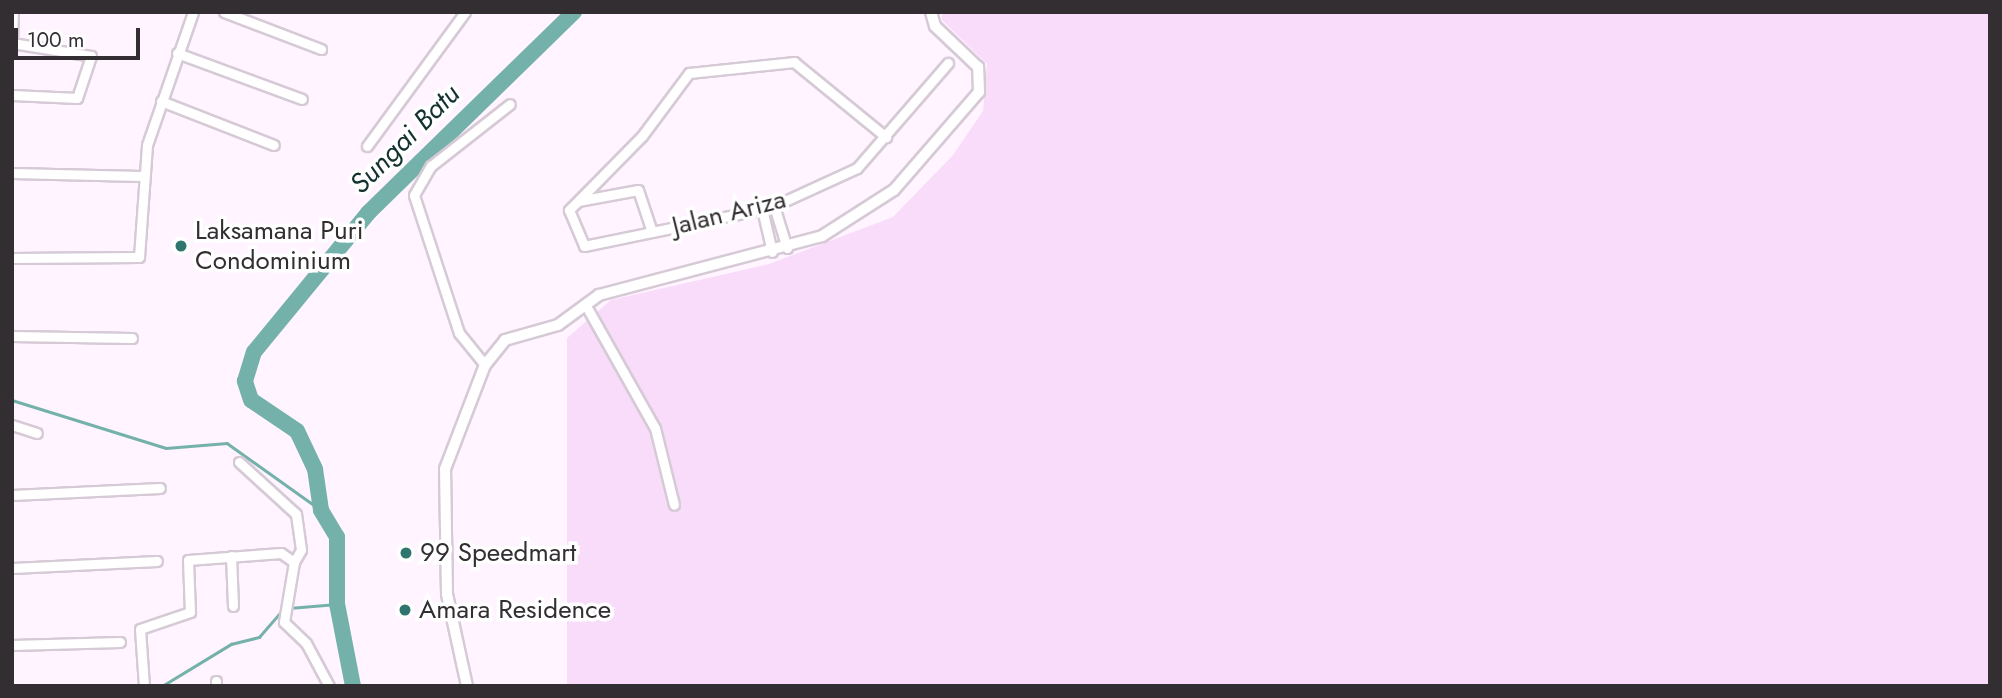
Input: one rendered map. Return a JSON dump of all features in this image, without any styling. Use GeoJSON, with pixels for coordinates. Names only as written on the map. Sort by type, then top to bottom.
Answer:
{"type":"FeatureCollection","features":[{"type":"Feature","properties":{"kind":"street"},"geometry":{"type":"LineString","coordinates":[[12,95],[77,98],[91,56],[12,41],[13,12]]}},
{"type":"Feature","properties":{"kind":"street"},"geometry":{"type":"LineString","coordinates":[[12,258],[139,257],[141,176],[161,101],[193,12]]}},
{"type":"Feature","properties":{"kind":"street"},"geometry":{"type":"LineString","coordinates":[[224,12],[321,49]]}},
{"type":"Feature","properties":{"kind":"street"},"geometry":{"type":"LineString","coordinates":[[367,146],[465,12]]}},
{"type":"Feature","properties":{"kind":"street"},"geometry":{"type":"LineString","coordinates":[[467,686],[447,594],[445,470],[485,365],[505,340],[558,325],[585,303],[640,283],[772,252],[822,236],[894,190],[975,102],[978,67],[935,26],[930,12]]}},
{"type":"Feature","properties":{"kind":"street"},"geometry":{"type":"LineString","coordinates":[[177,53],[302,99]]}},
{"type":"Feature","properties":{"kind":"street"},"geometry":{"type":"LineString","coordinates":[[578,201],[642,136],[689,73],[794,62],[886,136]]}},
{"type":"Feature","properties":{"kind":"street","name":"Jalan Ariza"},"geometry":{"type":"LineString","coordinates":[[578,201],[569,210],[584,246],[774,206],[857,168],[948,63]]}},
{"type":"Feature","properties":{"kind":"street"},"geometry":{"type":"LineString","coordinates":[[161,101],[274,145]]}},
{"type":"Feature","properties":{"kind":"street"},"geometry":{"type":"LineString","coordinates":[[485,365],[459,333],[414,195],[431,166],[510,104]]}},
{"type":"Feature","properties":{"kind":"street"},"geometry":{"type":"LineString","coordinates":[[12,173],[141,176]]}},
{"type":"Feature","properties":{"kind":"street"},"geometry":{"type":"LineString","coordinates":[[578,201],[638,190],[652,232]]}},
{"type":"Feature","properties":{"kind":"street"},"geometry":{"type":"LineString","coordinates":[[774,206],[787,248]]}},
{"type":"Feature","properties":{"kind":"street"},"geometry":{"type":"LineString","coordinates":[[762,209],[772,252]]}},
{"type":"Feature","properties":{"kind":"street"},"geometry":{"type":"LineString","coordinates":[[585,303],[655,428],[674,505]]}},
{"type":"Feature","properties":{"kind":"street"},"geometry":{"type":"LineString","coordinates":[[12,336],[132,338]]}},
{"type":"Feature","properties":{"kind":"street"},"geometry":{"type":"LineString","coordinates":[[12,425],[37,433]]}},
{"type":"Feature","properties":{"kind":"street"},"geometry":{"type":"LineString","coordinates":[[239,462],[296,514],[301,550],[294,562],[284,619],[306,643],[329,686]]}},
{"type":"Feature","properties":{"kind":"street"},"geometry":{"type":"LineString","coordinates":[[12,495],[160,488]]}},
{"type":"Feature","properties":{"kind":"street"},"geometry":{"type":"LineString","coordinates":[[144,686],[146,670],[140,629],[187,614],[193,606],[188,559],[281,553],[294,562]]}},
{"type":"Feature","properties":{"kind":"street"},"geometry":{"type":"LineString","coordinates":[[231,556],[233,606]]}},
{"type":"Feature","properties":{"kind":"street"},"geometry":{"type":"LineString","coordinates":[[12,568],[157,561]]}},
{"type":"Feature","properties":{"kind":"street"},"geometry":{"type":"LineString","coordinates":[[12,645],[120,642]]}},
{"type":"Feature","properties":{"kind":"shaded area"},"geometry":{"type":"Polygon","coordinates":[[[942,12],[1990,12],[1990,686],[567,686],[567,338],[611,300],[769,264],[893,217],[953,155],[983,111],[987,64],[942,20],[942,12]]]}},
{"type":"Feature","properties":{"kind":"waterway","name":"Sungai Batu"},"geometry":{"type":"LineString","coordinates":[[353,686],[337,604],[337,537],[321,510],[315,469],[297,431],[251,400],[245,381],[254,352],[368,213],[574,12]]}},
{"type":"Feature","properties":{"kind":"waterway"},"geometry":{"type":"LineString","coordinates":[[12,400],[166,448],[227,443],[321,510]]}},
{"type":"Feature","properties":{"kind":"waterway"},"geometry":{"type":"LineString","coordinates":[[289,608],[337,604]]}},
{"type":"Feature","properties":{"kind":"waterway"},"geometry":{"type":"LineString","coordinates":[[162,686],[231,644],[259,637],[283,609]]}},
{"type":"Feature","properties":{"kind":"place","name":"Laksamana Puri Condominium"},"geometry":{"type":"Point","coordinates":[181,246]}},
{"type":"Feature","properties":{"kind":"place","name":"99 Speedmart"},"geometry":{"type":"Point","coordinates":[406,553]}},
{"type":"Feature","properties":{"kind":"place","name":"Amara Residence"},"geometry":{"type":"Point","coordinates":[405,610]}}]}
